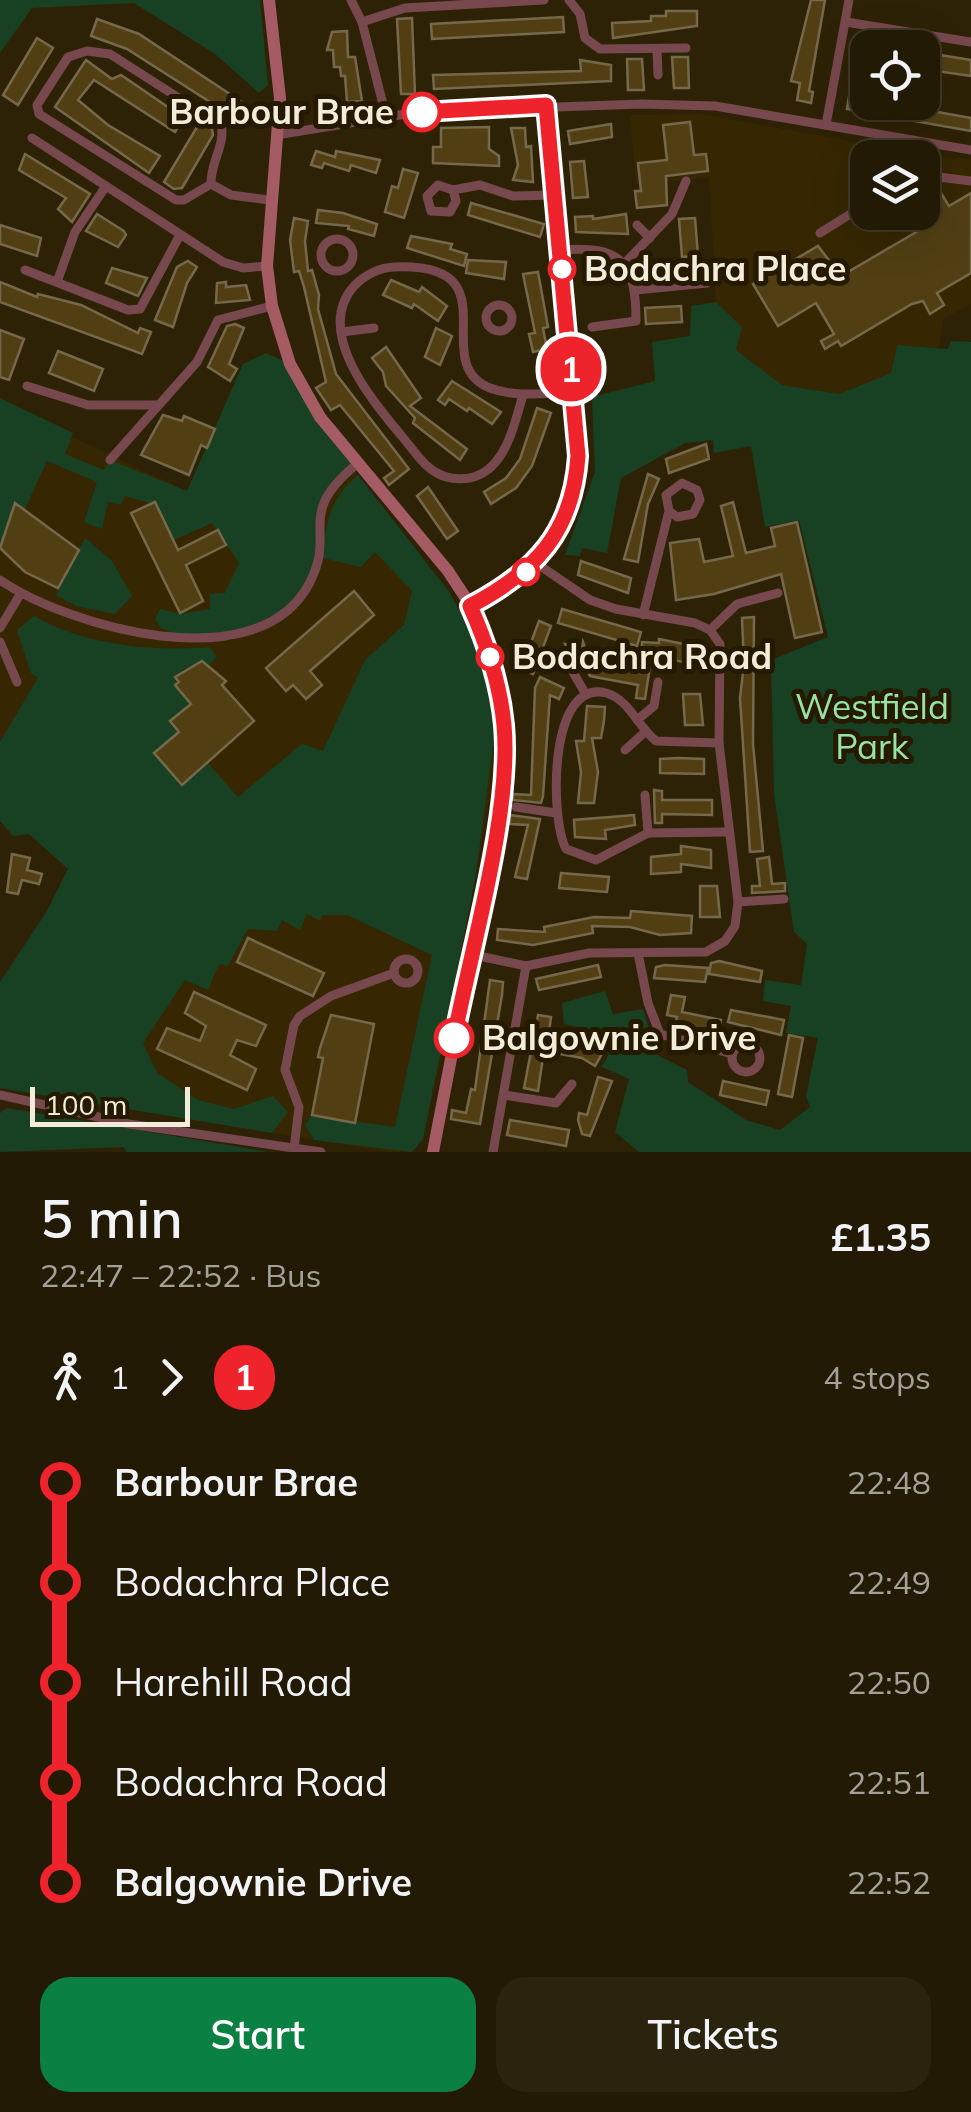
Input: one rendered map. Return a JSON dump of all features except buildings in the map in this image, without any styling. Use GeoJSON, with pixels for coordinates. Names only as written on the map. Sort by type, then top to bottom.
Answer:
{"type":"FeatureCollection","features":[{"type":"Feature","properties":{"kind":"street"},"geometry":{"type":"LineString","coordinates":[[268,0],[280,68],[266,266],[272,306],[290,364],[320,417],[448,571],[470,606],[496,680],[504,743],[500,806],[433,1152]]}},
{"type":"Feature","properties":{"kind":"street"},"geometry":{"type":"LineString","coordinates":[[351,0],[362,22],[386,116]]}},
{"type":"Feature","properties":{"kind":"street"},"geometry":{"type":"LineString","coordinates":[[362,22],[405,8],[544,0]]}},
{"type":"Feature","properties":{"kind":"street"},"geometry":{"type":"LineString","coordinates":[[569,0],[580,14],[585,38],[600,50],[686,48]]}},
{"type":"Feature","properties":{"kind":"street"},"geometry":{"type":"LineString","coordinates":[[826,125],[849,0]]}},
{"type":"Feature","properties":{"kind":"street"},"geometry":{"type":"LineString","coordinates":[[846,22],[971,42]]}},
{"type":"Feature","properties":{"kind":"street"},"geometry":{"type":"LineString","coordinates":[[658,49],[658,75]]}},
{"type":"Feature","properties":{"kind":"street"},"geometry":{"type":"LineString","coordinates":[[87,51],[110,54],[221,125],[224,136],[211,166],[211,184],[184,200],[176,200],[39,114],[37,104],[68,57],[87,51]]}},
{"type":"Feature","properties":{"kind":"street"},"geometry":{"type":"LineString","coordinates":[[276,135],[386,116],[546,105],[707,106],[971,150]]}},
{"type":"Feature","properties":{"kind":"street"},"geometry":{"type":"LineString","coordinates":[[470,606],[507,587],[536,563],[565,518],[575,486],[578,456],[574,392],[546,105]]}},
{"type":"Feature","properties":{"kind":"street"},"geometry":{"type":"LineString","coordinates":[[32,138],[223,262],[244,268],[266,266]]}},
{"type":"Feature","properties":{"kind":"street"},"geometry":{"type":"LineString","coordinates":[[940,178],[971,182]]}},
{"type":"Feature","properties":{"kind":"street"},"geometry":{"type":"LineString","coordinates":[[625,264],[672,214],[686,182]]}},
{"type":"Feature","properties":{"kind":"street"},"geometry":{"type":"LineString","coordinates":[[211,184],[231,195],[269,200]]}},
{"type":"Feature","properties":{"kind":"street"},"geometry":{"type":"LineString","coordinates":[[452,190],[480,185],[513,196],[555,195]]}},
{"type":"Feature","properties":{"kind":"street"},"geometry":{"type":"LineString","coordinates":[[56,282],[75,232],[106,186]]}},
{"type":"Feature","properties":{"kind":"street"},"geometry":{"type":"LineString","coordinates":[[820,232],[850,214]]}},
{"type":"Feature","properties":{"kind":"street"},"geometry":{"type":"LineString","coordinates":[[637,224],[650,238]]}},
{"type":"Feature","properties":{"kind":"street"},"geometry":{"type":"LineString","coordinates":[[25,270],[128,310],[140,309],[180,235]]}},
{"type":"Feature","properties":{"kind":"street"},"geometry":{"type":"LineString","coordinates":[[561,250],[604,249],[625,264],[636,290],[636,322],[592,327]]}},
{"type":"Feature","properties":{"kind":"street"},"geometry":{"type":"LineString","coordinates":[[348,267],[361,280]]}},
{"type":"Feature","properties":{"kind":"street"},"geometry":{"type":"LineString","coordinates":[[523,395],[497,460],[481,474],[459,479],[438,474],[380,410],[358,376],[342,332],[341,312],[349,292],[361,280],[392,267],[444,274],[456,281],[463,296],[466,364],[472,374],[491,388],[523,395],[574,392]]}},
{"type":"Feature","properties":{"kind":"street"},"geometry":{"type":"LineString","coordinates":[[636,290],[707,283]]}},
{"type":"Feature","properties":{"kind":"street"},"geometry":{"type":"LineString","coordinates":[[110,460],[197,362],[218,320],[272,306]]}},
{"type":"Feature","properties":{"kind":"street"},"geometry":{"type":"LineString","coordinates":[[463,316],[487,316]]}},
{"type":"Feature","properties":{"kind":"street"},"geometry":{"type":"LineString","coordinates":[[342,332],[374,328]]}},
{"type":"Feature","properties":{"kind":"street"},"geometry":{"type":"LineString","coordinates":[[27,386],[88,405],[156,405]]}},
{"type":"Feature","properties":{"kind":"street"},"geometry":{"type":"LineString","coordinates":[[0,580],[70,617],[133,633],[214,636],[267,622],[296,603],[309,585],[317,563],[321,502],[335,482],[358,463]]}},
{"type":"Feature","properties":{"kind":"street"},"geometry":{"type":"LineString","coordinates":[[643,616],[668,511],[666,495],[672,486],[688,483],[697,490],[700,506],[693,514],[678,517],[668,511]]}},
{"type":"Feature","properties":{"kind":"street"},"geometry":{"type":"LineString","coordinates":[[470,954],[526,966],[590,953],[706,952],[725,941],[735,926],[738,902],[718,743],[720,644],[710,630],[694,623],[643,616],[590,600],[536,563]]}},
{"type":"Feature","properties":{"kind":"street"},"geometry":{"type":"LineString","coordinates":[[0,628],[21,593]]}},
{"type":"Feature","properties":{"kind":"street"},"geometry":{"type":"LineString","coordinates":[[710,630],[736,604],[778,593]]}},
{"type":"Feature","properties":{"kind":"street"},"geometry":{"type":"LineString","coordinates":[[0,642],[17,682]]}},
{"type":"Feature","properties":{"kind":"street"},"geometry":{"type":"LineString","coordinates":[[569,665],[584,692]]}},
{"type":"Feature","properties":{"kind":"street"},"geometry":{"type":"LineString","coordinates":[[637,720],[654,706],[658,682]]}},
{"type":"Feature","properties":{"kind":"street"},"geometry":{"type":"LineString","coordinates":[[718,743],[669,743],[645,732],[619,699],[604,692],[584,692],[571,704],[562,730],[556,831],[566,849],[580,858],[596,860],[648,833],[728,832]]}},
{"type":"Feature","properties":{"kind":"street"},"geometry":{"type":"LineString","coordinates":[[625,750],[645,732]]}},
{"type":"Feature","properties":{"kind":"street"},"geometry":{"type":"LineString","coordinates":[[645,795],[648,833]]}},
{"type":"Feature","properties":{"kind":"street"},"geometry":{"type":"LineString","coordinates":[[516,807],[556,813]]}},
{"type":"Feature","properties":{"kind":"street"},"geometry":{"type":"LineString","coordinates":[[738,902],[784,899]]}},
{"type":"Feature","properties":{"kind":"street"},"geometry":{"type":"LineString","coordinates":[[638,953],[660,1034],[732,1054]]}},
{"type":"Feature","properties":{"kind":"street"},"geometry":{"type":"LineString","coordinates":[[493,1152],[526,966]]}},
{"type":"Feature","properties":{"kind":"street"},"geometry":{"type":"LineString","coordinates":[[294,1150],[299,1106],[286,1070],[294,1025],[300,1016],[331,996],[394,972]]}},
{"type":"Feature","properties":{"kind":"street"},"geometry":{"type":"LineString","coordinates":[[504,1095],[556,1103],[572,1084]]}},
{"type":"Feature","properties":{"kind":"street"},"geometry":{"type":"LineString","coordinates":[[0,1095],[129,1124],[321,1152]]}},
{"type":"Feature","properties":{"kind":"shaded area"},"geometry":{"type":"Polygon","coordinates":[[[702,114],[850,141],[850,230],[940,230],[940,157],[971,159],[971,304],[943,319],[939,348],[897,345],[891,373],[839,394],[782,385],[735,350],[742,327],[716,302],[709,178],[636,184],[630,115],[702,114]]]}},
{"type":"Feature","properties":{"kind":"shaded area"},"geometry":{"type":"Polygon","coordinates":[[[243,364],[340,452],[450,593],[488,689],[495,732],[491,790],[452,1006],[423,1139],[412,1152],[388,1152],[0,1088],[0,982],[47,911],[68,869],[29,834],[13,836],[0,821],[0,403],[187,491],[243,364]]]}},
{"type":"Feature","properties":{"kind":"green space"},"geometry":{"type":"Polygon","coordinates":[[[0,0],[260,0],[268,85],[259,93],[215,54],[134,3],[32,8],[0,53],[0,0]]]}},
{"type":"Feature","properties":{"kind":"green space","name":"Westfield Park"},"geometry":{"type":"Polygon","coordinates":[[[716,302],[742,327],[736,350],[782,385],[839,394],[891,373],[897,345],[948,349],[951,341],[971,342],[971,1152],[639,1152],[615,1132],[629,1079],[602,1067],[613,1045],[588,1029],[564,1024],[562,1003],[605,991],[613,1014],[643,1009],[657,1055],[687,1070],[688,1082],[746,1120],[780,1130],[810,1107],[806,1096],[818,1038],[786,1033],[791,1006],[763,1001],[765,980],[801,985],[807,944],[794,932],[774,794],[771,660],[828,637],[799,520],[765,527],[751,446],[714,453],[713,440],[685,443],[621,478],[607,553],[582,548],[580,556],[565,555],[595,472],[592,397],[655,381],[652,342],[690,336],[691,306],[716,302]]]}},
{"type":"Feature","properties":{"kind":"green space"},"geometry":{"type":"Polygon","coordinates":[[[266,353],[290,364],[358,463],[321,502],[317,563],[296,603],[244,630],[182,637],[161,628],[155,619],[160,609],[180,614],[210,609],[210,594],[225,593],[239,563],[212,523],[174,540],[156,505],[125,496],[121,505],[108,502],[102,529],[84,522],[97,482],[47,461],[24,511],[14,504],[0,548],[0,398],[73,433],[65,454],[104,470],[110,460],[187,491],[243,364],[266,353]]]}},
{"type":"Feature","properties":{"kind":"green space"},"geometry":{"type":"Polygon","coordinates":[[[358,475],[450,593],[478,646],[495,732],[475,880],[423,1139],[412,1152],[314,1140],[305,1125],[312,1115],[395,1127],[432,955],[347,915],[322,915],[320,921],[307,914],[300,930],[282,920],[277,931],[248,929],[228,966],[219,964],[208,990],[185,980],[143,1043],[157,1073],[198,1100],[234,1109],[273,1096],[288,1112],[272,1133],[0,1088],[0,982],[47,911],[68,869],[29,834],[13,836],[0,821],[0,742],[38,678],[31,673],[17,630],[34,616],[96,640],[164,648],[209,647],[217,657],[207,667],[190,671],[187,667],[175,677],[181,693],[196,699],[171,721],[179,732],[155,753],[182,785],[208,763],[238,797],[302,744],[323,751],[365,660],[404,625],[412,591],[375,552],[361,567],[323,558],[335,502],[358,475]]]}},
{"type":"Feature","properties":{"kind":"green space"},"geometry":{"type":"Polygon","coordinates":[[[85,538],[112,561],[132,596],[115,614],[76,606],[56,595],[85,538]]]}},
{"type":"Feature","properties":{"kind":"green space"},"geometry":{"type":"Polygon","coordinates":[[[7,1108],[269,1152],[126,1152],[124,1147],[0,1152],[0,1113],[7,1108]]]}},
{"type":"Feature","properties":{"kind":"bus line","name":"1"},"geometry":{"type":"LineString","coordinates":[[422,112],[546,105],[578,456],[575,486],[565,518],[536,563],[507,587],[470,606],[500,696],[504,758],[500,806],[454,1038]]}},
{"type":"Feature","properties":{"kind":"place","name":"Barbour Brae"},"geometry":{"type":"Point","coordinates":[422,112]}},
{"type":"Feature","properties":{"kind":"place","name":"Bodachra Place"},"geometry":{"type":"Point","coordinates":[562,269]}},
{"type":"Feature","properties":{"kind":"place","name":"Bodachra Road"},"geometry":{"type":"Point","coordinates":[490,657]}},
{"type":"Feature","properties":{"kind":"place","name":"Balgownie Drive"},"geometry":{"type":"Point","coordinates":[454,1038]}}]}
